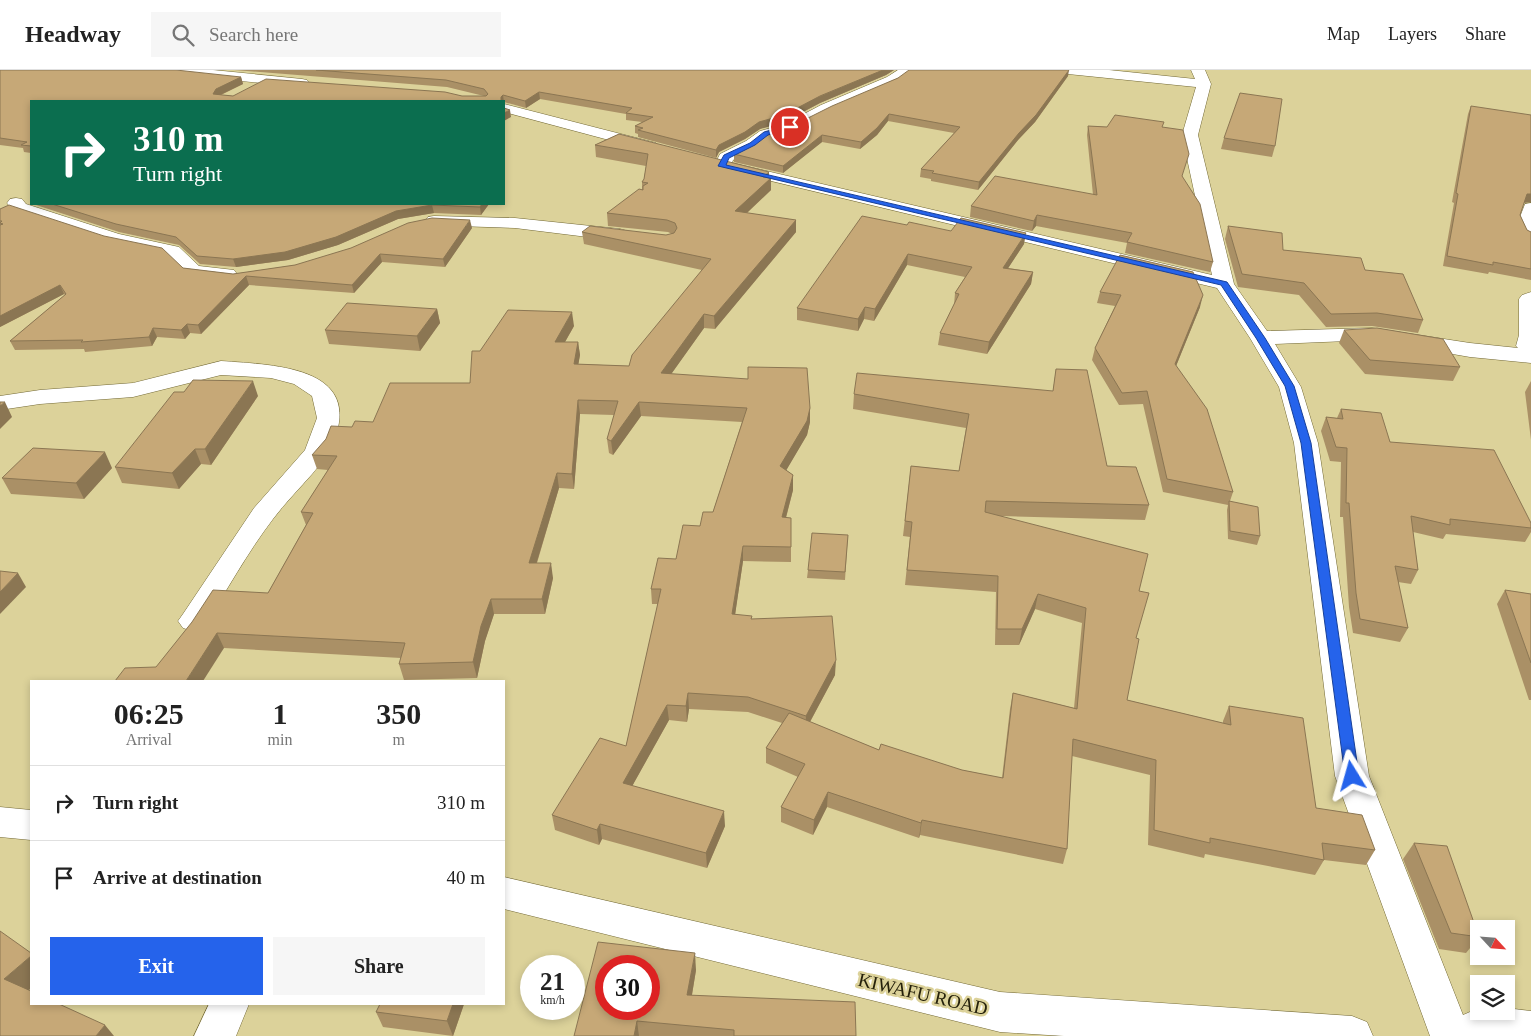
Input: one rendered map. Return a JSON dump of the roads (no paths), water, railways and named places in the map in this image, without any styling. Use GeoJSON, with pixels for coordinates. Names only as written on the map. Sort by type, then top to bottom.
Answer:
{"type":"FeatureCollection","features":[{"type":"Feature","properties":{"kind":"street"},"geometry":{"type":"LineString","coordinates":[[172,70],[313,83]]}},
{"type":"Feature","properties":{"kind":"street"},"geometry":{"type":"LineString","coordinates":[[722,166],[726,157],[752,144],[766,134],[790,127],[826,108],[892,80],[907,70]]}},
{"type":"Feature","properties":{"kind":"street"},"geometry":{"type":"LineString","coordinates":[[1068,70],[1201,77],[1190,135],[1224,284],[1261,338],[1290,386],[1306,443],[1352,776],[1473,1033],[1531,1031]]}},
{"type":"Feature","properties":{"kind":"street"},"geometry":{"type":"LineString","coordinates":[[242,92],[266,80]]}},
{"type":"Feature","properties":{"kind":"street"},"geometry":{"type":"LineString","coordinates":[[505,108],[665,150]]}},
{"type":"Feature","properties":{"kind":"street"},"geometry":{"type":"LineString","coordinates":[[703,160],[1224,284]]}},
{"type":"Feature","properties":{"kind":"street"},"geometry":{"type":"LineString","coordinates":[[16,203],[20,208],[79,229],[172,251],[193,272],[245,274]]}},
{"type":"Feature","properties":{"kind":"street"},"geometry":{"type":"LineString","coordinates":[[1531,208],[1526,225],[1531,235]]}},
{"type":"Feature","properties":{"kind":"street"},"geometry":{"type":"LineString","coordinates":[[419,223],[434,220],[478,221],[638,237]]}},
{"type":"Feature","properties":{"kind":"street"},"geometry":{"type":"LineString","coordinates":[[1531,298],[1529,299],[1530,335],[1527,346],[1531,347]]}},
{"type":"Feature","properties":{"kind":"street"},"geometry":{"type":"LineString","coordinates":[[1261,338],[1372,334],[1470,350],[1531,356]]}},
{"type":"Feature","properties":{"kind":"street"},"geometry":{"type":"LineString","coordinates":[[0,403],[40,397],[133,390],[220,368],[272,371],[302,379],[323,393],[329,418],[317,452],[264,514],[182,637]]}},
{"type":"Feature","properties":{"kind":"street","name":"KIWAFU ROAD"},"geometry":{"type":"LineString","coordinates":[[505,893],[1000,1012],[1352,1036]]}},
{"type":"Feature","properties":{"kind":"street"},"geometry":{"type":"LineString","coordinates":[[215,1036],[229,1005]]}}]}
